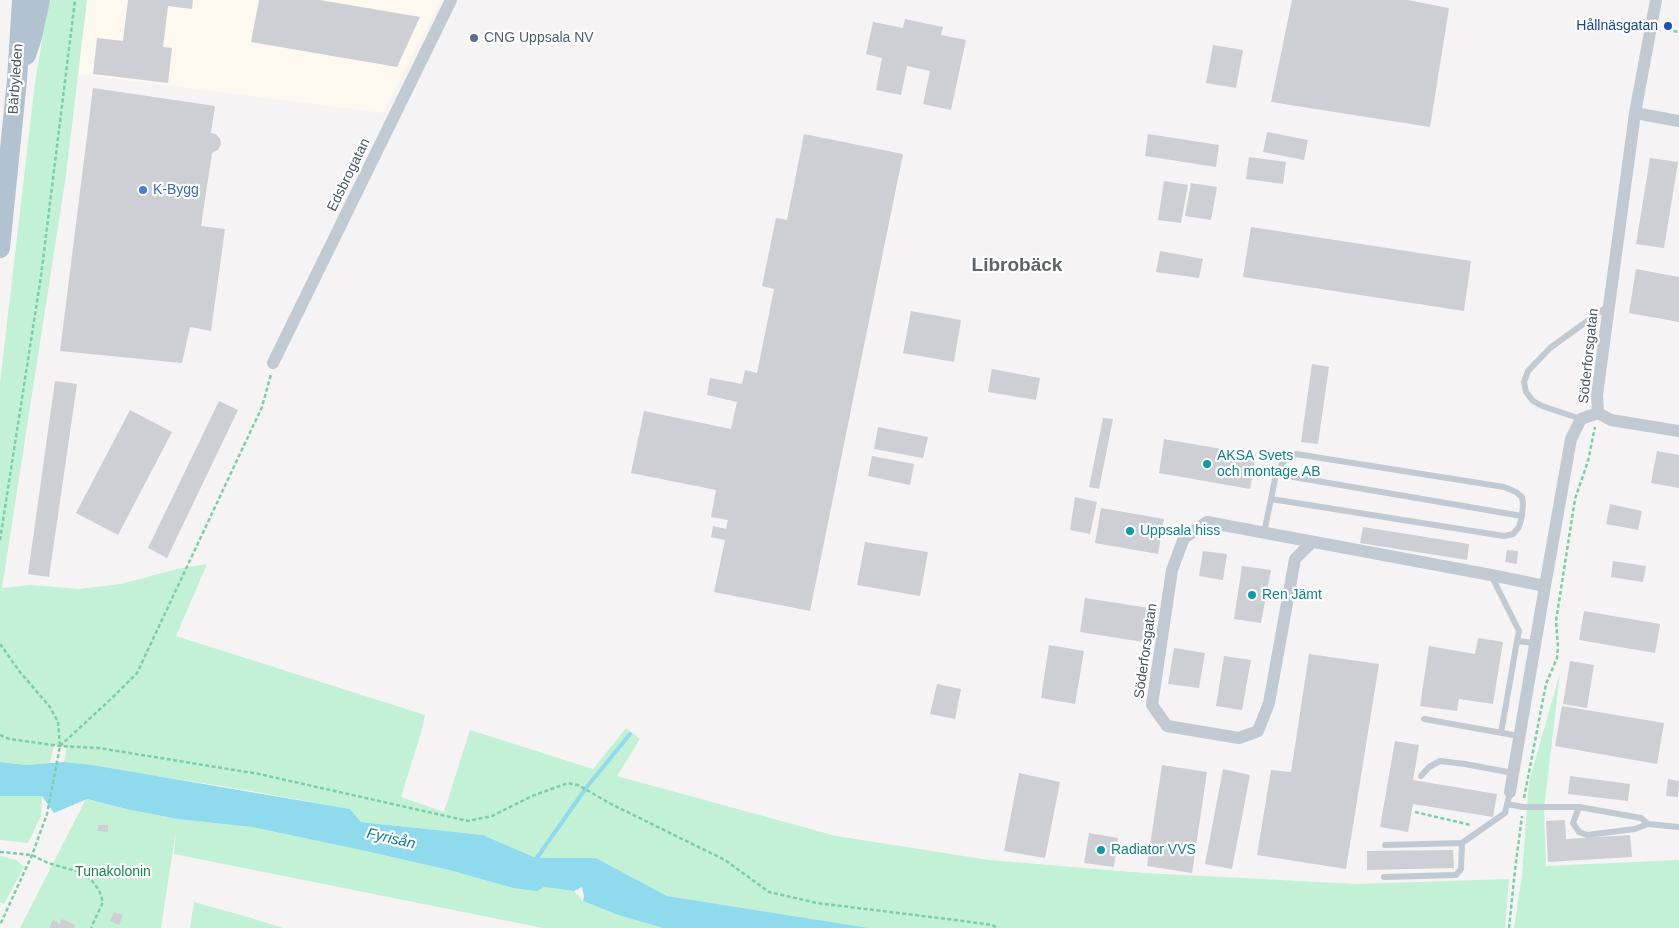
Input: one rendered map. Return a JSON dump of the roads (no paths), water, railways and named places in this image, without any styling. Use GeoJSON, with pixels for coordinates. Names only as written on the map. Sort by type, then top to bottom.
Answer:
{"type":"FeatureCollection","features":[{"type":"Feature","properties":{"kind":"main road","name":"Bärbyleden"},"geometry":{"type":"LineString","coordinates":[[0,248],[17,80],[22,0]]}},
{"type":"Feature","properties":{"kind":"main road"},"geometry":{"type":"LineString","coordinates":[[17,80],[32,37],[40,0]]}},
{"type":"Feature","properties":{"kind":"street","name":"Edsbrogatan"},"geometry":{"type":"LineString","coordinates":[[274,363],[450,0]]}},
{"type":"Feature","properties":{"kind":"street","name":"Söderforsgatan"},"geometry":{"type":"LineString","coordinates":[[1312,542],[1295,559],[1269,702],[1258,731],[1239,738],[1167,726],[1152,705],[1172,570],[1184,538],[1206,522],[1491,574],[1545,586],[1571,438],[1581,419],[1598,413],[1597,395],[1635,113],[1656,0]]}},
{"type":"Feature","properties":{"kind":"street"},"geometry":{"type":"LineString","coordinates":[[1635,113],[1679,121]]}},
{"type":"Feature","properties":{"kind":"street"},"geometry":{"type":"LineString","coordinates":[[1598,413],[1610,420],[1679,431]]}},
{"type":"Feature","properties":{"kind":"street"},"geometry":{"type":"LineString","coordinates":[[1508,798],[1545,586]]}},
{"type":"Feature","properties":{"kind":"lane"},"geometry":{"type":"LineString","coordinates":[[1581,419],[1542,406],[1534,401],[1526,392],[1524,382],[1528,371],[1550,348],[1609,306]]}},
{"type":"Feature","properties":{"kind":"lane"},"geometry":{"type":"LineString","coordinates":[[1264,533],[1276,474],[1283,462],[1296,454],[1504,487],[1522,497],[1523,504],[1519,527],[1513,534],[1504,536],[1271,499]]}},
{"type":"Feature","properties":{"kind":"lane"},"geometry":{"type":"LineString","coordinates":[[1276,474],[1522,516]]}},
{"type":"Feature","properties":{"kind":"lane"},"geometry":{"type":"LineString","coordinates":[[1491,574],[1519,631],[1501,733]]}},
{"type":"Feature","properties":{"kind":"lane"},"geometry":{"type":"LineString","coordinates":[[1517,642],[1535,643]]}},
{"type":"Feature","properties":{"kind":"lane"},"geometry":{"type":"LineString","coordinates":[[1424,719],[1519,736]]}},
{"type":"Feature","properties":{"kind":"lane"},"geometry":{"type":"LineString","coordinates":[[1422,776],[1429,767],[1440,761],[1513,773]]}},
{"type":"Feature","properties":{"kind":"lane"},"geometry":{"type":"LineString","coordinates":[[1385,845],[1462,843],[1505,813],[1508,798],[1523,807],[1580,807],[1641,818],[1648,824]]}},
{"type":"Feature","properties":{"kind":"lane"},"geometry":{"type":"LineString","coordinates":[[1580,807],[1573,823],[1579,832],[1587,835],[1635,829],[1648,824],[1679,827]]}},
{"type":"Feature","properties":{"kind":"lane"},"geometry":{"type":"LineString","coordinates":[[1384,878],[1456,874],[1461,869],[1462,843]]}},
{"type":"Feature","properties":{"kind":"water","name":"Fyrisån"},"geometry":{"type":"Polygon","coordinates":[[[0,762],[26,765],[64,762],[92,765],[350,809],[361,822],[483,835],[536,858],[596,858],[667,896],[869,928],[663,928],[618,915],[583,901],[582,887],[574,891],[544,887],[537,891],[513,888],[449,870],[252,827],[177,819],[87,799],[54,813],[42,796],[0,796],[0,762]]]}},
{"type":"Feature","properties":{"kind":"waterway"},"geometry":{"type":"LineString","coordinates":[[534,862],[586,788],[630,734]]}},
{"type":"Feature","properties":{"kind":"place","name":"Hållnäsgatan"},"geometry":{"type":"Point","coordinates":[1668,26]}},
{"type":"Feature","properties":{"kind":"place","name":"CNG Uppsala NV"},"geometry":{"type":"Point","coordinates":[474,38]}},
{"type":"Feature","properties":{"kind":"place","name":"K-Bygg"},"geometry":{"type":"Point","coordinates":[143,190]}},
{"type":"Feature","properties":{"kind":"place","name":"AKSA Svets och montage AB"},"geometry":{"type":"Point","coordinates":[1207,464]}},
{"type":"Feature","properties":{"kind":"place","name":"Uppsala hiss"},"geometry":{"type":"Point","coordinates":[1130,531]}},
{"type":"Feature","properties":{"kind":"place","name":"Ren Jämt"},"geometry":{"type":"Point","coordinates":[1252,595]}},
{"type":"Feature","properties":{"kind":"place","name":"Radiator VVS"},"geometry":{"type":"Point","coordinates":[1101,850]}},
{"type":"Feature","properties":{"kind":"district","name":"Librobäck"},"geometry":{"type":"Point","coordinates":[1017,266]}},
{"type":"Feature","properties":{"kind":"park label","name":"Tunakolonin"},"geometry":{"type":"Point","coordinates":[113,872]}}]}
